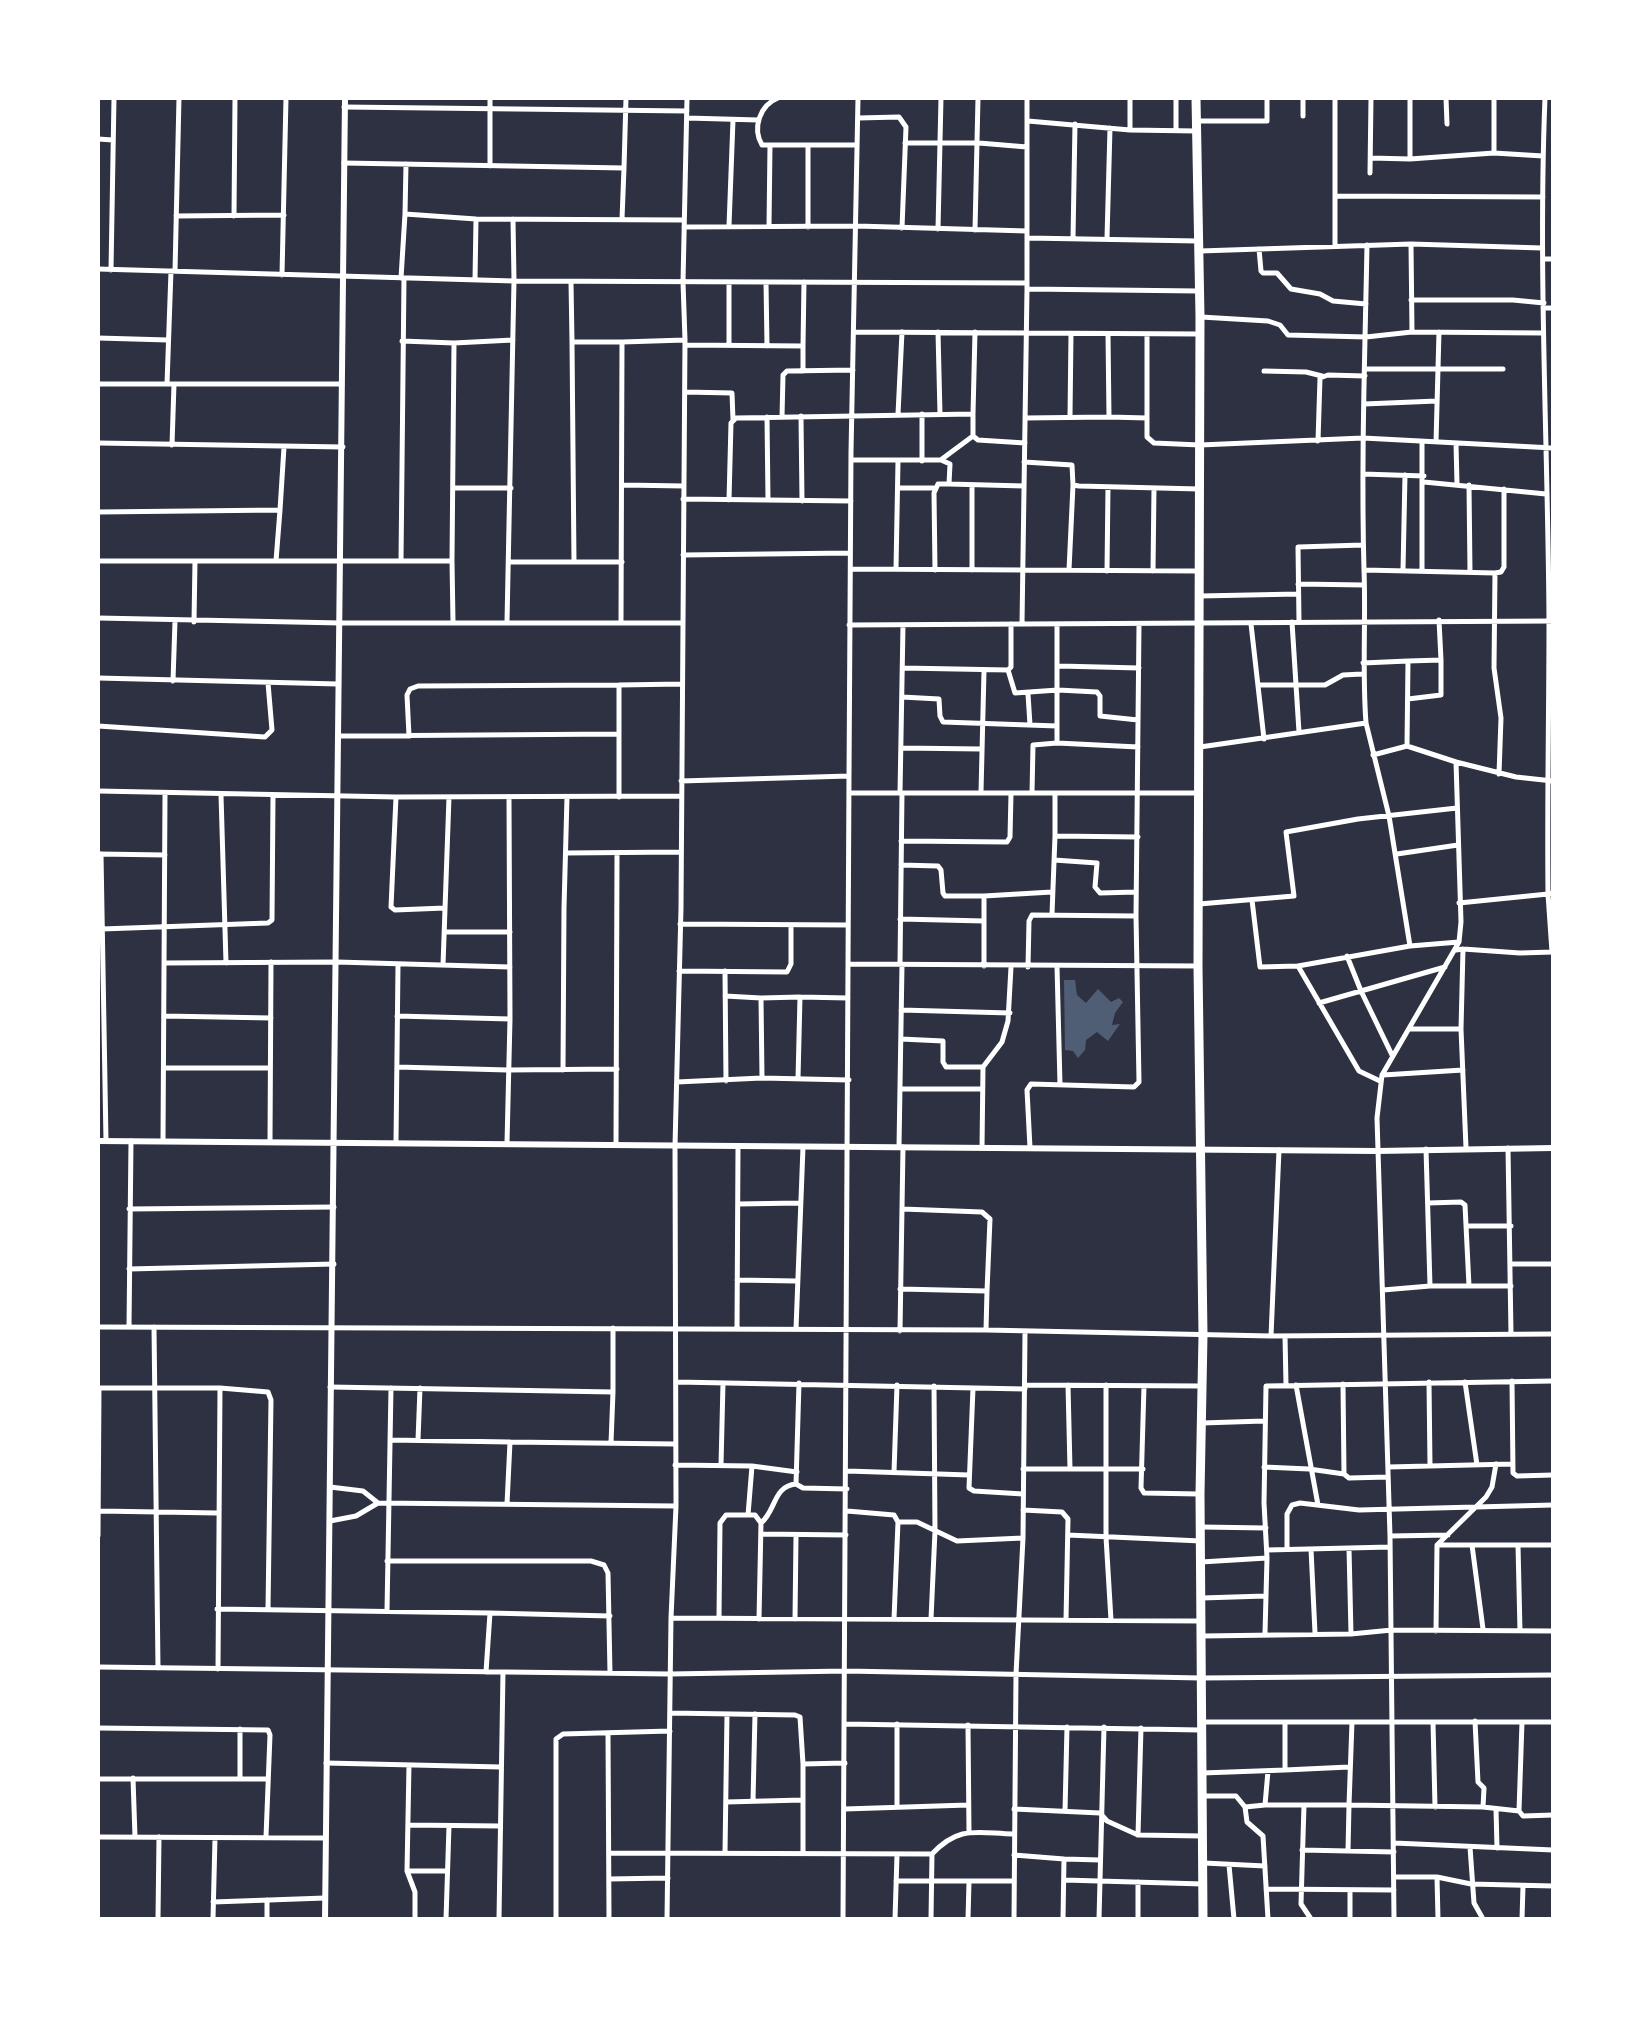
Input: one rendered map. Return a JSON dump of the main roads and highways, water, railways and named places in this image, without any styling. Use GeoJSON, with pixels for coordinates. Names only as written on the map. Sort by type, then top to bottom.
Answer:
{"type":"FeatureCollection","features":[{"type":"Feature","properties":{"kind":"highway"},"geometry":{"type":"LineString","coordinates":[[1196,98],[1200,291],[1198,966],[1203,1335],[1200,1494],[1203,1919]]}},
{"type":"Feature","properties":{"kind":"water"},"geometry":{"type":"Polygon","coordinates":[[[1064,980],[1075,980],[1077,995],[1086,1003],[1098,989],[1111,1002],[1119,998],[1123,1002],[1115,1013],[1112,1025],[1120,1024],[1108,1041],[1097,1032],[1086,1040],[1085,1050],[1078,1058],[1073,1051],[1065,1050],[1064,980]]]}}]}
